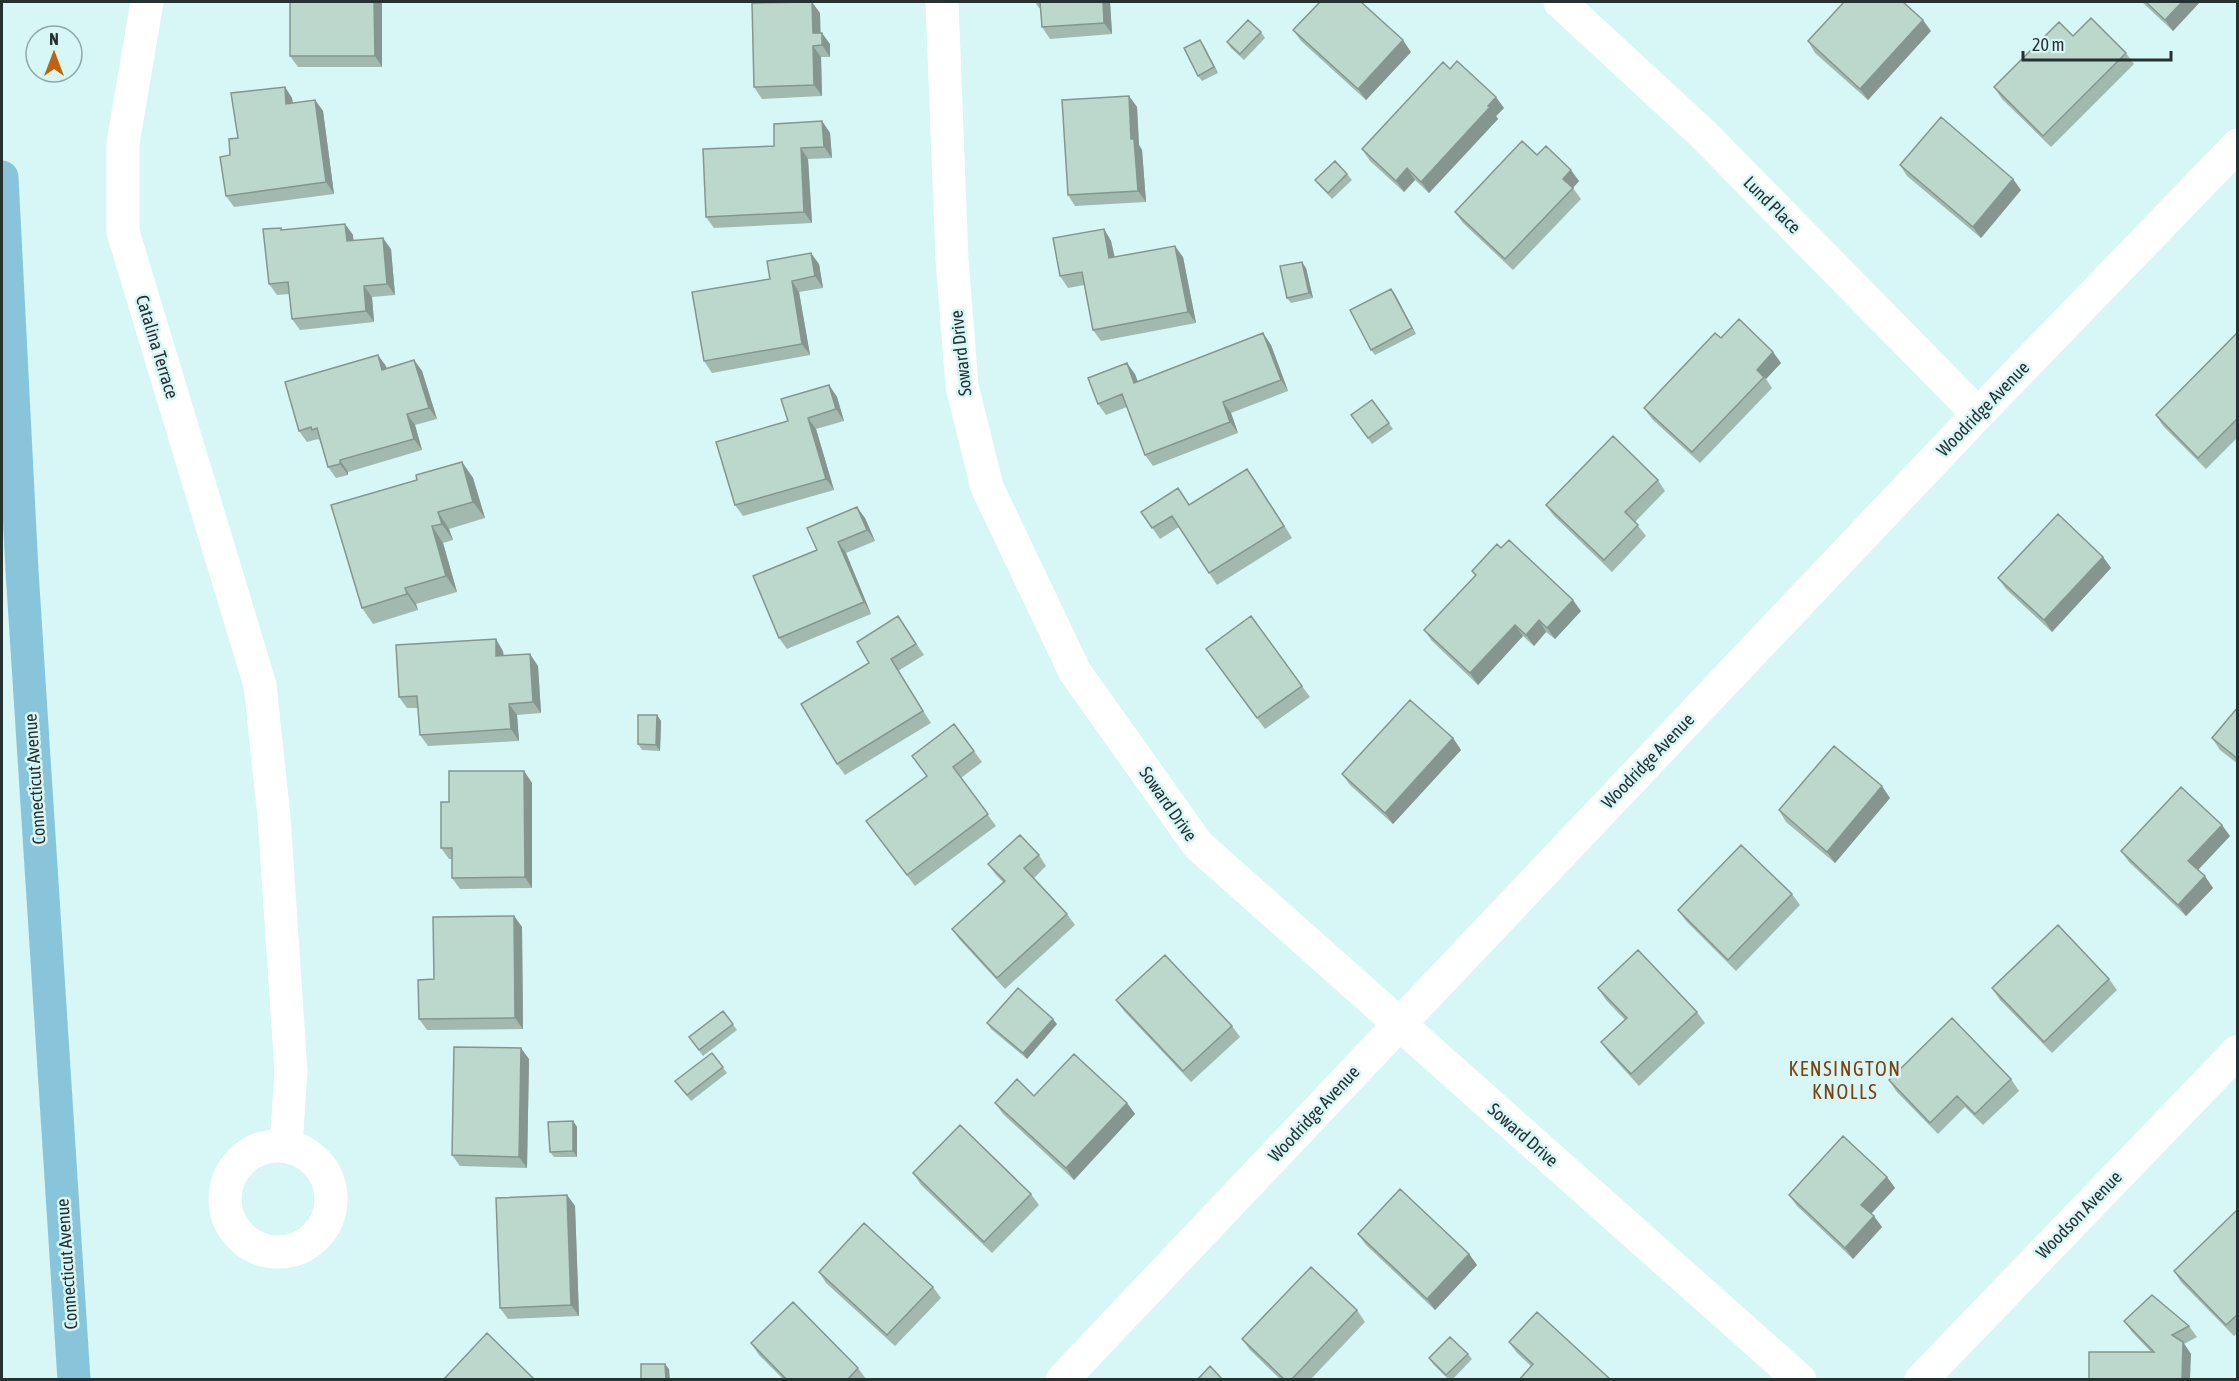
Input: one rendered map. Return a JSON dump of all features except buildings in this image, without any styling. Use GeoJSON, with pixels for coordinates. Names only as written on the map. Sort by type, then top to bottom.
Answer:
{"type":"FeatureCollection","features":[{"type":"Feature","properties":{"kind":"main road","name":"Connecticut Avenue"},"geometry":{"type":"LineString","coordinates":[[2,177],[22,571],[74,1380]]}},
{"type":"Feature","properties":{"kind":"street","name":"Catalina Terrace"},"geometry":{"type":"LineString","coordinates":[[147,2],[123,143],[123,232],[260,685],[274,817],[291,1071],[286,1146]]}},
{"type":"Feature","properties":{"kind":"street","name":"Soward Drive"},"geometry":{"type":"LineString","coordinates":[[942,2],[952,260],[962,386],[987,487],[1075,672],[1198,845],[1800,1380]]}},
{"type":"Feature","properties":{"kind":"street","name":"Lund Place"},"geometry":{"type":"LineString","coordinates":[[1560,2],[1703,134],[1978,414]]}},
{"type":"Feature","properties":{"kind":"street","name":"Woodridge Avenue"},"geometry":{"type":"LineString","coordinates":[[1062,1380],[1978,414],[2238,145]]}},
{"type":"Feature","properties":{"kind":"street","name":"Woodson Avenue"},"geometry":{"type":"LineString","coordinates":[[1921,1380],[2238,1051]]}},
{"type":"Feature","properties":{"kind":"district","name":"KENSINGTON KNOLLS"},"geometry":{"type":"Point","coordinates":[1845,1080]}}]}
